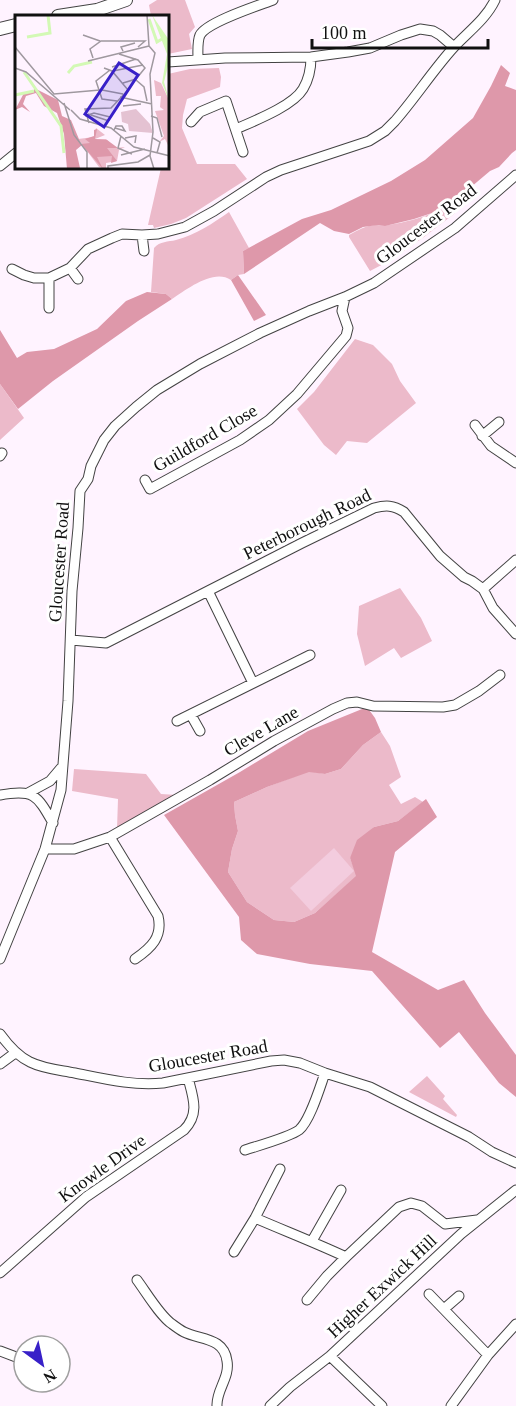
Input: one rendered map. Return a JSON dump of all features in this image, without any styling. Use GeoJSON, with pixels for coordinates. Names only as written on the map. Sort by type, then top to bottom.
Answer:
{"type":"FeatureCollection","features":[{"type":"Feature","properties":{"kind":"street"},"geometry":{"type":"LineString","coordinates":[[64,15],[97,10],[126,0]]}},
{"type":"Feature","properties":{"kind":"street"},"geometry":{"type":"LineString","coordinates":[[198,59],[199,38],[203,31],[225,19],[273,0]]}},
{"type":"Feature","properties":{"kind":"street"},"geometry":{"type":"LineString","coordinates":[[12,269],[34,278],[49,278],[70,268],[88,249],[112,238],[122,234],[142,236],[164,233],[185,227],[214,212],[245,190],[280,170],[369,141],[385,131],[395,121],[454,47],[491,8],[495,0]]}},
{"type":"Feature","properties":{"kind":"street"},"geometry":{"type":"LineString","coordinates":[[0,29],[15,25]]}},
{"type":"Feature","properties":{"kind":"street"},"geometry":{"type":"LineString","coordinates":[[170,62],[225,57],[311,57],[370,48],[420,29],[428,29],[440,35],[454,47]]}},
{"type":"Feature","properties":{"kind":"street"},"geometry":{"type":"LineString","coordinates":[[236,129],[286,105],[303,90],[309,77],[311,57]]}},
{"type":"Feature","properties":{"kind":"street"},"geometry":{"type":"LineString","coordinates":[[191,122],[200,112],[226,101],[243,152]]}},
{"type":"Feature","properties":{"kind":"street"},"geometry":{"type":"LineString","coordinates":[[0,166],[15,154]]}},
{"type":"Feature","properties":{"kind":"street","name":"Gloucester Road"},"geometry":{"type":"LineString","coordinates":[[0,959],[45,849],[61,790],[80,490],[88,479],[91,466],[104,440],[115,426],[157,390],[200,364],[268,329],[374,283],[447,234],[516,175]]}},
{"type":"Feature","properties":{"kind":"street"},"geometry":{"type":"LineString","coordinates":[[142,236],[144,251]]}},
{"type":"Feature","properties":{"kind":"street"},"geometry":{"type":"LineString","coordinates":[[70,268],[78,279]]}},
{"type":"Feature","properties":{"kind":"street"},"geometry":{"type":"LineString","coordinates":[[49,278],[49,308]]}},
{"type":"Feature","properties":{"kind":"street","name":"Guildford Close"},"geometry":{"type":"LineString","coordinates":[[148,490],[252,432],[288,404],[346,336],[348,328],[342,311],[345,297]]}},
{"type":"Feature","properties":{"kind":"street"},"geometry":{"type":"LineString","coordinates":[[482,436],[499,422]]}},
{"type":"Feature","properties":{"kind":"street"},"geometry":{"type":"LineString","coordinates":[[475,425],[491,446],[516,463]]}},
{"type":"Feature","properties":{"kind":"street","name":"Peterborough Road"},"geometry":{"type":"LineString","coordinates":[[71,640],[106,643],[302,543],[374,508],[386,505],[404,512],[440,556],[464,578],[483,589],[493,608],[516,634]]}},
{"type":"Feature","properties":{"kind":"street"},"geometry":{"type":"LineString","coordinates":[[483,589],[516,560]]}},
{"type":"Feature","properties":{"kind":"street"},"geometry":{"type":"LineString","coordinates":[[208,591],[253,683]]}},
{"type":"Feature","properties":{"kind":"street"},"geometry":{"type":"LineString","coordinates":[[177,721],[310,656]]}},
{"type":"Feature","properties":{"kind":"street"},"geometry":{"type":"LineString","coordinates":[[294,663],[300,674]]}},
{"type":"Feature","properties":{"kind":"street","name":"Cleve Lane"},"geometry":{"type":"LineString","coordinates":[[45,849],[74,849],[110,837],[274,741],[347,703],[357,702],[373,706],[443,707],[455,705],[500,675]]}},
{"type":"Feature","properties":{"kind":"street"},"geometry":{"type":"LineString","coordinates":[[191,715],[200,730]]}},
{"type":"Feature","properties":{"kind":"street"},"geometry":{"type":"LineString","coordinates":[[0,795],[28,793],[50,781],[62,766]]}},
{"type":"Feature","properties":{"kind":"street"},"geometry":{"type":"LineString","coordinates":[[28,793],[38,800],[53,823]]}},
{"type":"Feature","properties":{"kind":"street"},"geometry":{"type":"LineString","coordinates":[[110,837],[158,916],[157,935],[153,944],[135,959]]}},
{"type":"Feature","properties":{"kind":"street","name":"Gloucester Road"},"geometry":{"type":"LineString","coordinates":[[0,1034],[15,1053],[44,1068],[127,1083],[149,1084],[279,1060],[300,1063],[364,1084],[516,1163]]}},
{"type":"Feature","properties":{"kind":"street"},"geometry":{"type":"LineString","coordinates":[[0,1064],[15,1053]]}},
{"type":"Feature","properties":{"kind":"street"},"geometry":{"type":"LineString","coordinates":[[245,1150],[292,1134],[300,1129],[306,1120],[325,1073]]}},
{"type":"Feature","properties":{"kind":"street","name":"Knowle Drive"},"geometry":{"type":"LineString","coordinates":[[0,1273],[86,1197],[189,1125],[194,1109],[188,1078]]}},
{"type":"Feature","properties":{"kind":"street"},"geometry":{"type":"LineString","coordinates":[[234,1252],[255,1218],[280,1169]]}},
{"type":"Feature","properties":{"kind":"street"},"geometry":{"type":"LineString","coordinates":[[312,1241],[341,1190]]}},
{"type":"Feature","properties":{"kind":"street","name":"Higher Exwick Hill"},"geometry":{"type":"LineString","coordinates":[[270,1406],[330,1356],[423,1269],[516,1190]]}},
{"type":"Feature","properties":{"kind":"street"},"geometry":{"type":"LineString","coordinates":[[307,1300],[327,1275],[399,1207],[411,1203],[422,1206],[445,1224],[479,1220]]}},
{"type":"Feature","properties":{"kind":"street"},"geometry":{"type":"LineString","coordinates":[[255,1218],[346,1257]]}},
{"type":"Feature","properties":{"kind":"street"},"geometry":{"type":"LineString","coordinates":[[137,1280],[169,1322],[184,1332],[209,1339],[223,1350],[228,1370],[217,1398],[217,1406]]}},
{"type":"Feature","properties":{"kind":"street"},"geometry":{"type":"LineString","coordinates":[[429,1294],[488,1355]]}},
{"type":"Feature","properties":{"kind":"street"},"geometry":{"type":"LineString","coordinates":[[444,1309],[459,1296]]}},
{"type":"Feature","properties":{"kind":"street"},"geometry":{"type":"LineString","coordinates":[[451,1406],[488,1355],[516,1324]]}},
{"type":"Feature","properties":{"kind":"street"},"geometry":{"type":"LineString","coordinates":[[330,1356],[382,1406]]}},
{"type":"Feature","properties":{"kind":"shaded area"},"geometry":{"type":"Polygon","coordinates":[[[157,0],[185,0],[195,27],[189,34],[192,49],[170,54],[170,15],[151,15],[149,5],[157,0]]]}},
{"type":"Feature","properties":{"kind":"shaded area"},"geometry":{"type":"Polygon","coordinates":[[[501,65],[510,73],[505,86],[516,90],[516,150],[499,167],[490,171],[458,198],[438,211],[414,219],[385,226],[363,227],[349,234],[334,231],[320,223],[244,274],[243,251],[302,219],[331,210],[391,181],[425,160],[473,118],[501,65]]]}},
{"type":"Feature","properties":{"kind":"shaded area"},"geometry":{"type":"Polygon","coordinates":[[[219,68],[221,77],[220,87],[187,99],[182,128],[197,164],[235,164],[247,179],[186,218],[154,228],[153,225],[148,225],[161,170],[170,170],[170,74],[190,69],[219,68]]]}},
{"type":"Feature","properties":{"kind":"shaded area"},"geometry":{"type":"Polygon","coordinates":[[[469,189],[454,214],[391,260],[370,271],[349,237],[368,226],[401,223],[432,213],[469,189]]]}},
{"type":"Feature","properties":{"kind":"shaded area"},"geometry":{"type":"Polygon","coordinates":[[[229,212],[249,248],[243,251],[244,274],[231,280],[217,276],[209,278],[193,285],[172,299],[166,294],[151,292],[154,248],[161,243],[197,232],[229,212]]]}},
{"type":"Feature","properties":{"kind":"shaded area"},"geometry":{"type":"Polygon","coordinates":[[[238,275],[266,315],[254,321],[231,280],[238,275]]]}},
{"type":"Feature","properties":{"kind":"shaded area"},"geometry":{"type":"Polygon","coordinates":[[[147,292],[166,294],[172,299],[53,381],[18,409],[0,384],[0,330],[17,358],[27,352],[54,349],[97,329],[126,301],[147,292]]]}},
{"type":"Feature","properties":{"kind":"shaded area"},"geometry":{"type":"Polygon","coordinates":[[[355,339],[373,345],[392,364],[400,381],[416,403],[367,443],[347,441],[336,455],[324,445],[297,409],[314,392],[355,339]]]}},
{"type":"Feature","properties":{"kind":"shaded area"},"geometry":{"type":"Polygon","coordinates":[[[0,384],[24,418],[0,440],[0,384]]]}},
{"type":"Feature","properties":{"kind":"shaded area"},"geometry":{"type":"Polygon","coordinates":[[[400,588],[421,618],[432,641],[401,658],[394,648],[365,666],[357,634],[359,606],[400,588]]]}},
{"type":"Feature","properties":{"kind":"shaded area"},"geometry":{"type":"Polygon","coordinates":[[[367,707],[381,732],[363,745],[341,769],[325,774],[309,772],[234,802],[238,831],[228,872],[247,902],[274,920],[294,922],[315,913],[356,876],[350,858],[357,840],[374,827],[398,821],[426,799],[437,817],[395,852],[372,952],[438,990],[464,980],[516,1055],[516,1097],[499,1083],[459,1032],[440,1048],[372,971],[310,964],[257,954],[241,940],[239,917],[164,815],[308,731],[367,707]]]}},
{"type":"Feature","properties":{"kind":"shaded area"},"geometry":{"type":"Polygon","coordinates":[[[381,732],[390,746],[401,777],[389,785],[401,804],[415,797],[423,802],[398,821],[374,827],[350,858],[357,876],[315,913],[294,922],[274,920],[247,902],[228,872],[238,831],[234,802],[309,771],[325,774],[341,769],[363,745],[381,732]]]}},
{"type":"Feature","properties":{"kind":"shaded area"},"geometry":{"type":"Polygon","coordinates":[[[74,769],[146,774],[161,794],[177,795],[117,829],[118,799],[72,791],[74,769]]]}},
{"type":"Feature","properties":{"kind":"shaded area"},"geometry":{"type":"Polygon","coordinates":[[[334,848],[354,871],[311,911],[290,888],[334,848]]]}},
{"type":"Feature","properties":{"kind":"shaded area"},"geometry":{"type":"Polygon","coordinates":[[[427,1076],[445,1096],[443,1099],[457,1115],[456,1117],[409,1092],[427,1076]]]}}]}
